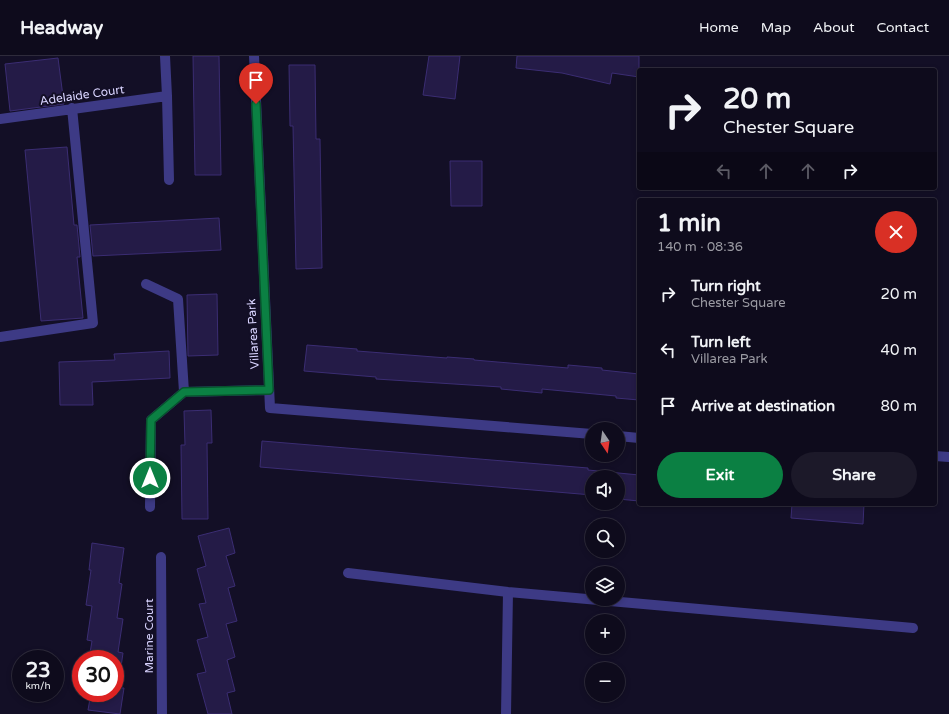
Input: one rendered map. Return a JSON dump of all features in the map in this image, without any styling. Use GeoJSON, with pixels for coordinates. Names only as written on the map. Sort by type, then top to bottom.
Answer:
{"type":"FeatureCollection","features":[{"type":"Feature","properties":{"kind":"street"},"geometry":{"type":"LineString","coordinates":[[165,56],[169,180]]}},
{"type":"Feature","properties":{"kind":"street","name":"Villarea Park"},"geometry":{"type":"LineString","coordinates":[[254,56],[270,408],[585,433]]}},
{"type":"Feature","properties":{"kind":"street","name":"Adelaide Court"},"geometry":{"type":"LineString","coordinates":[[0,119],[167,96]]}},
{"type":"Feature","properties":{"kind":"street"},"geometry":{"type":"LineString","coordinates":[[0,337],[93,324],[72,108]]}},
{"type":"Feature","properties":{"kind":"street"},"geometry":{"type":"LineString","coordinates":[[146,284],[178,299],[184,392]]}},
{"type":"Feature","properties":{"kind":"street"},"geometry":{"type":"LineString","coordinates":[[150,507],[151,420],[184,392],[269,390]]}},
{"type":"Feature","properties":{"kind":"street"},"geometry":{"type":"LineString","coordinates":[[625,437],[637,438]]}},
{"type":"Feature","properties":{"kind":"street"},"geometry":{"type":"LineString","coordinates":[[937,456],[949,457]]}},
{"type":"Feature","properties":{"kind":"street","name":"Marine Court"},"geometry":{"type":"LineString","coordinates":[[161,558],[162,714]]}},
{"type":"Feature","properties":{"kind":"street"},"geometry":{"type":"LineString","coordinates":[[348,573],[508,592],[913,628]]}},
{"type":"Feature","properties":{"kind":"street"},"geometry":{"type":"LineString","coordinates":[[506,714],[508,592]]}},
{"type":"Feature","properties":{"kind":"building"},"geometry":{"type":"Polygon","coordinates":[[[193,56],[219,56],[221,175],[195,175],[193,56]]]}},
{"type":"Feature","properties":{"kind":"building"},"geometry":{"type":"Polygon","coordinates":[[[429,56],[460,56],[455,99],[423,95],[429,56]]]}},
{"type":"Feature","properties":{"kind":"building"},"geometry":{"type":"Polygon","coordinates":[[[517,56],[639,56],[637,77],[612,73],[610,84],[562,73],[516,68],[517,56]]]}},
{"type":"Feature","properties":{"kind":"building"},"geometry":{"type":"Polygon","coordinates":[[[58,58],[64,104],[10,111],[5,64],[58,58]]]}},
{"type":"Feature","properties":{"kind":"building"},"geometry":{"type":"Polygon","coordinates":[[[289,65],[315,65],[316,139],[320,139],[322,268],[296,269],[293,126],[290,126],[289,65]]]}},
{"type":"Feature","properties":{"kind":"building"},"geometry":{"type":"Polygon","coordinates":[[[67,147],[74,225],[77,225],[80,257],[77,257],[83,318],[41,321],[25,150],[67,147]]]}},
{"type":"Feature","properties":{"kind":"building"},"geometry":{"type":"Polygon","coordinates":[[[450,161],[482,161],[482,206],[451,206],[450,161]]]}},
{"type":"Feature","properties":{"kind":"building"},"geometry":{"type":"Polygon","coordinates":[[[219,218],[221,250],[93,256],[90,225],[219,218]]]}},
{"type":"Feature","properties":{"kind":"building"},"geometry":{"type":"Polygon","coordinates":[[[217,294],[218,355],[188,356],[187,295],[217,294]]]}},
{"type":"Feature","properties":{"kind":"building"},"geometry":{"type":"Polygon","coordinates":[[[307,345],[357,349],[357,351],[474,359],[568,368],[568,365],[602,368],[602,370],[637,374],[637,400],[616,398],[616,396],[542,389],[542,393],[501,389],[501,387],[376,379],[376,377],[304,371],[307,345]]]}},
{"type":"Feature","properties":{"kind":"building"},"geometry":{"type":"Polygon","coordinates":[[[169,351],[170,378],[92,382],[93,405],[60,405],[59,362],[115,360],[114,354],[169,351]]]}},
{"type":"Feature","properties":{"kind":"building"},"geometry":{"type":"Polygon","coordinates":[[[211,410],[212,443],[207,443],[208,519],[182,519],[181,445],[185,445],[184,411],[211,410]]]}},
{"type":"Feature","properties":{"kind":"building"},"geometry":{"type":"Polygon","coordinates":[[[262,441],[588,468],[588,470],[585,470],[585,494],[260,467],[262,441]]]}},
{"type":"Feature","properties":{"kind":"building"},"geometry":{"type":"Polygon","coordinates":[[[625,474],[637,475],[637,501],[625,500],[625,474]]]}},
{"type":"Feature","properties":{"kind":"building"},"geometry":{"type":"Polygon","coordinates":[[[792,506],[864,506],[863,524],[791,518],[792,506]]]}},
{"type":"Feature","properties":{"kind":"building"},"geometry":{"type":"Polygon","coordinates":[[[229,528],[235,553],[226,556],[235,586],[228,588],[237,621],[226,624],[235,657],[227,660],[235,691],[227,693],[232,714],[208,714],[197,674],[206,672],[197,640],[208,637],[199,604],[206,603],[197,569],[206,566],[198,536],[229,528]]]}},
{"type":"Feature","properties":{"kind":"building"},"geometry":{"type":"Polygon","coordinates":[[[92,543],[124,548],[119,583],[122,584],[117,618],[123,619],[118,650],[90,650],[92,641],[87,640],[92,606],[86,605],[91,570],[89,570],[92,543]]]}},
{"type":"Feature","properties":{"kind":"building"},"geometry":{"type":"Polygon","coordinates":[[[89,702],[122,702],[120,714],[88,710],[89,702]]]}},
{"type":"Feature","properties":{"kind":"route"},"geometry":{"type":"LineString","coordinates":[[150,478],[151,420],[184,392],[269,390],[256,104]]}}]}
